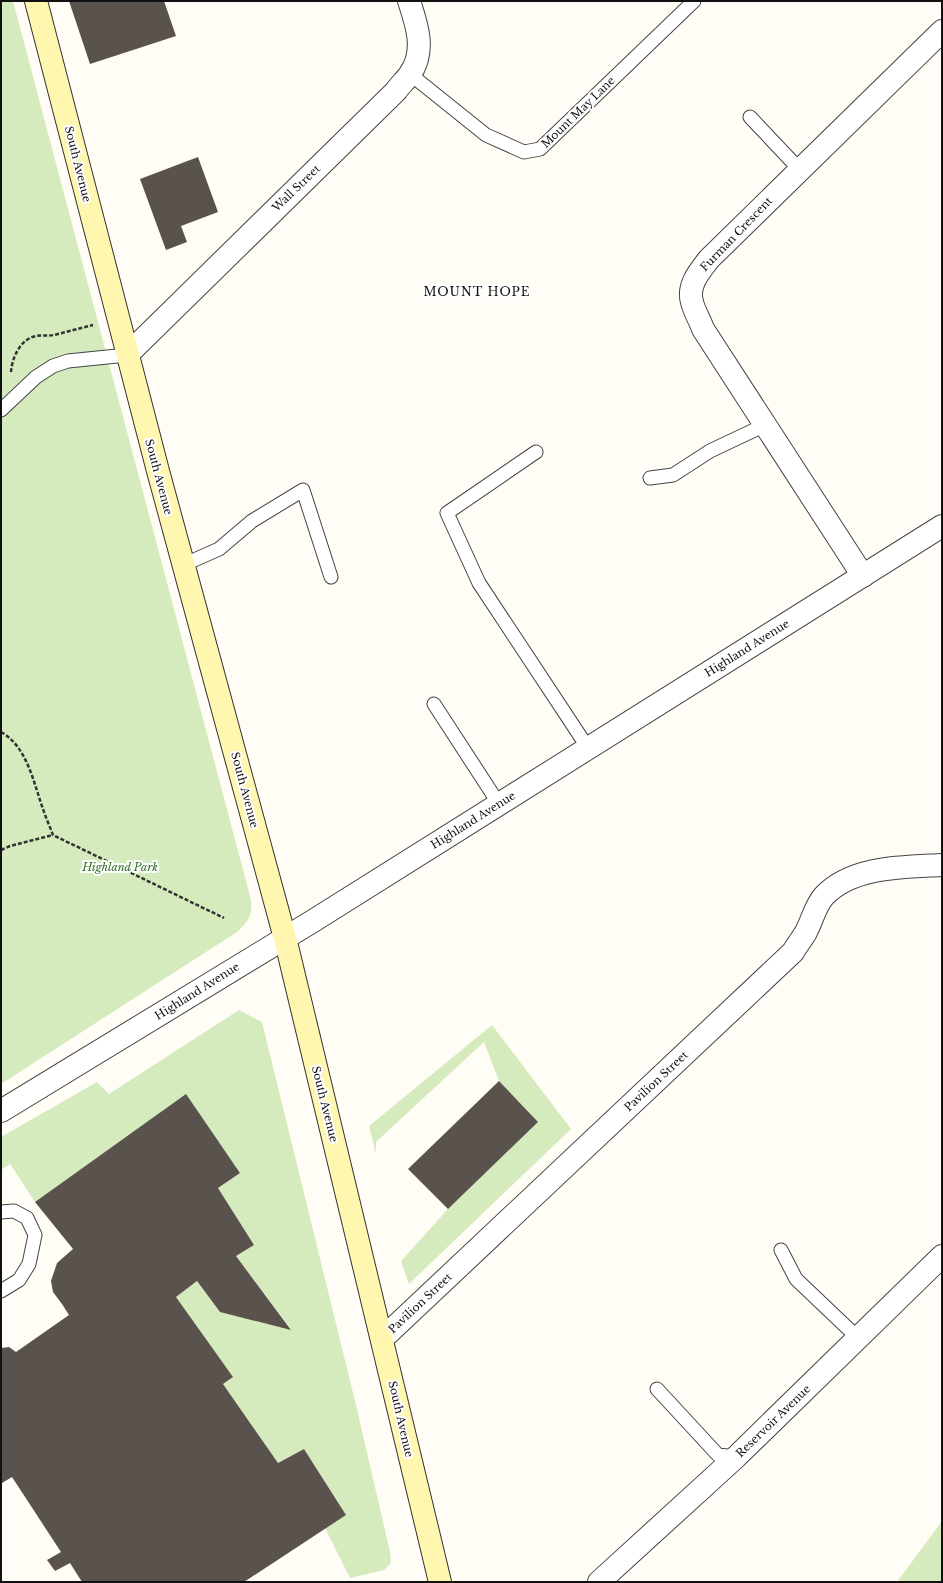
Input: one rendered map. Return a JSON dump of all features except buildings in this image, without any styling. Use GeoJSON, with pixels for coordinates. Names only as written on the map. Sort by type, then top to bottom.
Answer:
{"type":"FeatureCollection","features":[{"type":"Feature","properties":{"kind":"main road","name":"South Avenue"},"geometry":{"type":"LineString","coordinates":[[36,1],[127,355],[284,938],[440,1582]]}},
{"type":"Feature","properties":{"kind":"street","name":"Wall Street"},"geometry":{"type":"LineString","coordinates":[[127,355],[396,91],[410,74],[418,59],[420,43],[409,1]]}},
{"type":"Feature","properties":{"kind":"street","name":"Furman Crescent"},"geometry":{"type":"LineString","coordinates":[[863,576],[766,424],[703,329],[691,301],[691,288],[698,273],[709,259],[942,30]]}},
{"type":"Feature","properties":{"kind":"street","name":"Highland Avenue"},"geometry":{"type":"LineString","coordinates":[[1,1111],[284,938],[942,526]]}},
{"type":"Feature","properties":{"kind":"street","name":"Pavilion Street"},"geometry":{"type":"LineString","coordinates":[[382,1339],[792,952],[806,931],[824,897],[843,882],[864,873],[889,868],[942,865]]}},
{"type":"Feature","properties":{"kind":"street","name":"Reservoir Avenue"},"geometry":{"type":"LineString","coordinates":[[599,1582],[736,1457],[942,1256]]}},
{"type":"Feature","properties":{"kind":"lane","name":"Mount May Lane"},"geometry":{"type":"LineString","coordinates":[[410,74],[486,135],[524,152],[540,149],[694,1]]}},
{"type":"Feature","properties":{"kind":"lane"},"geometry":{"type":"LineString","coordinates":[[750,117],[800,170]]}},
{"type":"Feature","properties":{"kind":"lane"},"geometry":{"type":"LineString","coordinates":[[1,410],[36,377],[53,366],[68,361],[127,355]]}},
{"type":"Feature","properties":{"kind":"lane"},"geometry":{"type":"LineString","coordinates":[[650,478],[673,475],[710,451],[766,424]]}},
{"type":"Feature","properties":{"kind":"lane"},"geometry":{"type":"LineString","coordinates":[[536,452],[447,512],[466,552],[478,583],[588,748]]}},
{"type":"Feature","properties":{"kind":"lane"},"geometry":{"type":"LineString","coordinates":[[183,565],[219,549],[252,521],[303,490],[331,577]]}},
{"type":"Feature","properties":{"kind":"lane"},"geometry":{"type":"LineString","coordinates":[[434,704],[499,804]]}},
{"type":"Feature","properties":{"kind":"lane"},"geometry":{"type":"LineString","coordinates":[[1,1212],[14,1211],[27,1218],[35,1235],[29,1264],[19,1280],[1,1291]]}},
{"type":"Feature","properties":{"kind":"lane"},"geometry":{"type":"LineString","coordinates":[[782,1250],[796,1279],[858,1338]]}},
{"type":"Feature","properties":{"kind":"lane"},"geometry":{"type":"LineString","coordinates":[[657,1389],[718,1455],[736,1457]]}},
{"type":"Feature","properties":{"kind":"path"},"geometry":{"type":"LineString","coordinates":[[11,377],[17,352],[24,342],[35,336],[53,335],[93,325]]}},
{"type":"Feature","properties":{"kind":"path"},"geometry":{"type":"LineString","coordinates":[[1,732],[18,748],[33,775],[43,809],[53,835]]}},
{"type":"Feature","properties":{"kind":"path"},"geometry":{"type":"LineString","coordinates":[[1,850],[10,846],[53,835],[224,918]]}},
{"type":"Feature","properties":{"kind":"green space","name":"Highland Park"},"geometry":{"type":"Polygon","coordinates":[[[1,1],[13,1],[251,900],[251,910],[249,918],[237,932],[1,1084],[1,1]]]}},
{"type":"Feature","properties":{"kind":"green space"},"geometry":{"type":"Polygon","coordinates":[[[239,1010],[262,1022],[356,1405],[390,1552],[391,1563],[384,1570],[350,1578],[325,1528],[346,1515],[304,1449],[278,1463],[223,1384],[233,1377],[176,1297],[197,1281],[220,1312],[291,1329],[236,1256],[254,1245],[218,1188],[240,1173],[186,1095],[35,1202],[10,1164],[1,1170],[1,1137],[97,1082],[109,1094],[239,1010]]]}},
{"type":"Feature","properties":{"kind":"green space"},"geometry":{"type":"Polygon","coordinates":[[[492,1025],[571,1129],[409,1284],[401,1261],[448,1209],[538,1122],[499,1081],[484,1042],[376,1142],[376,1154],[369,1126],[492,1025]]]}},
{"type":"Feature","properties":{"kind":"green space"},"geometry":{"type":"Polygon","coordinates":[[[942,1521],[942,1582],[897,1582],[942,1521]]]}},
{"type":"Feature","properties":{"kind":"district","name":"MOUNT HOPE"},"geometry":{"type":"Point","coordinates":[477,291]}}]}
